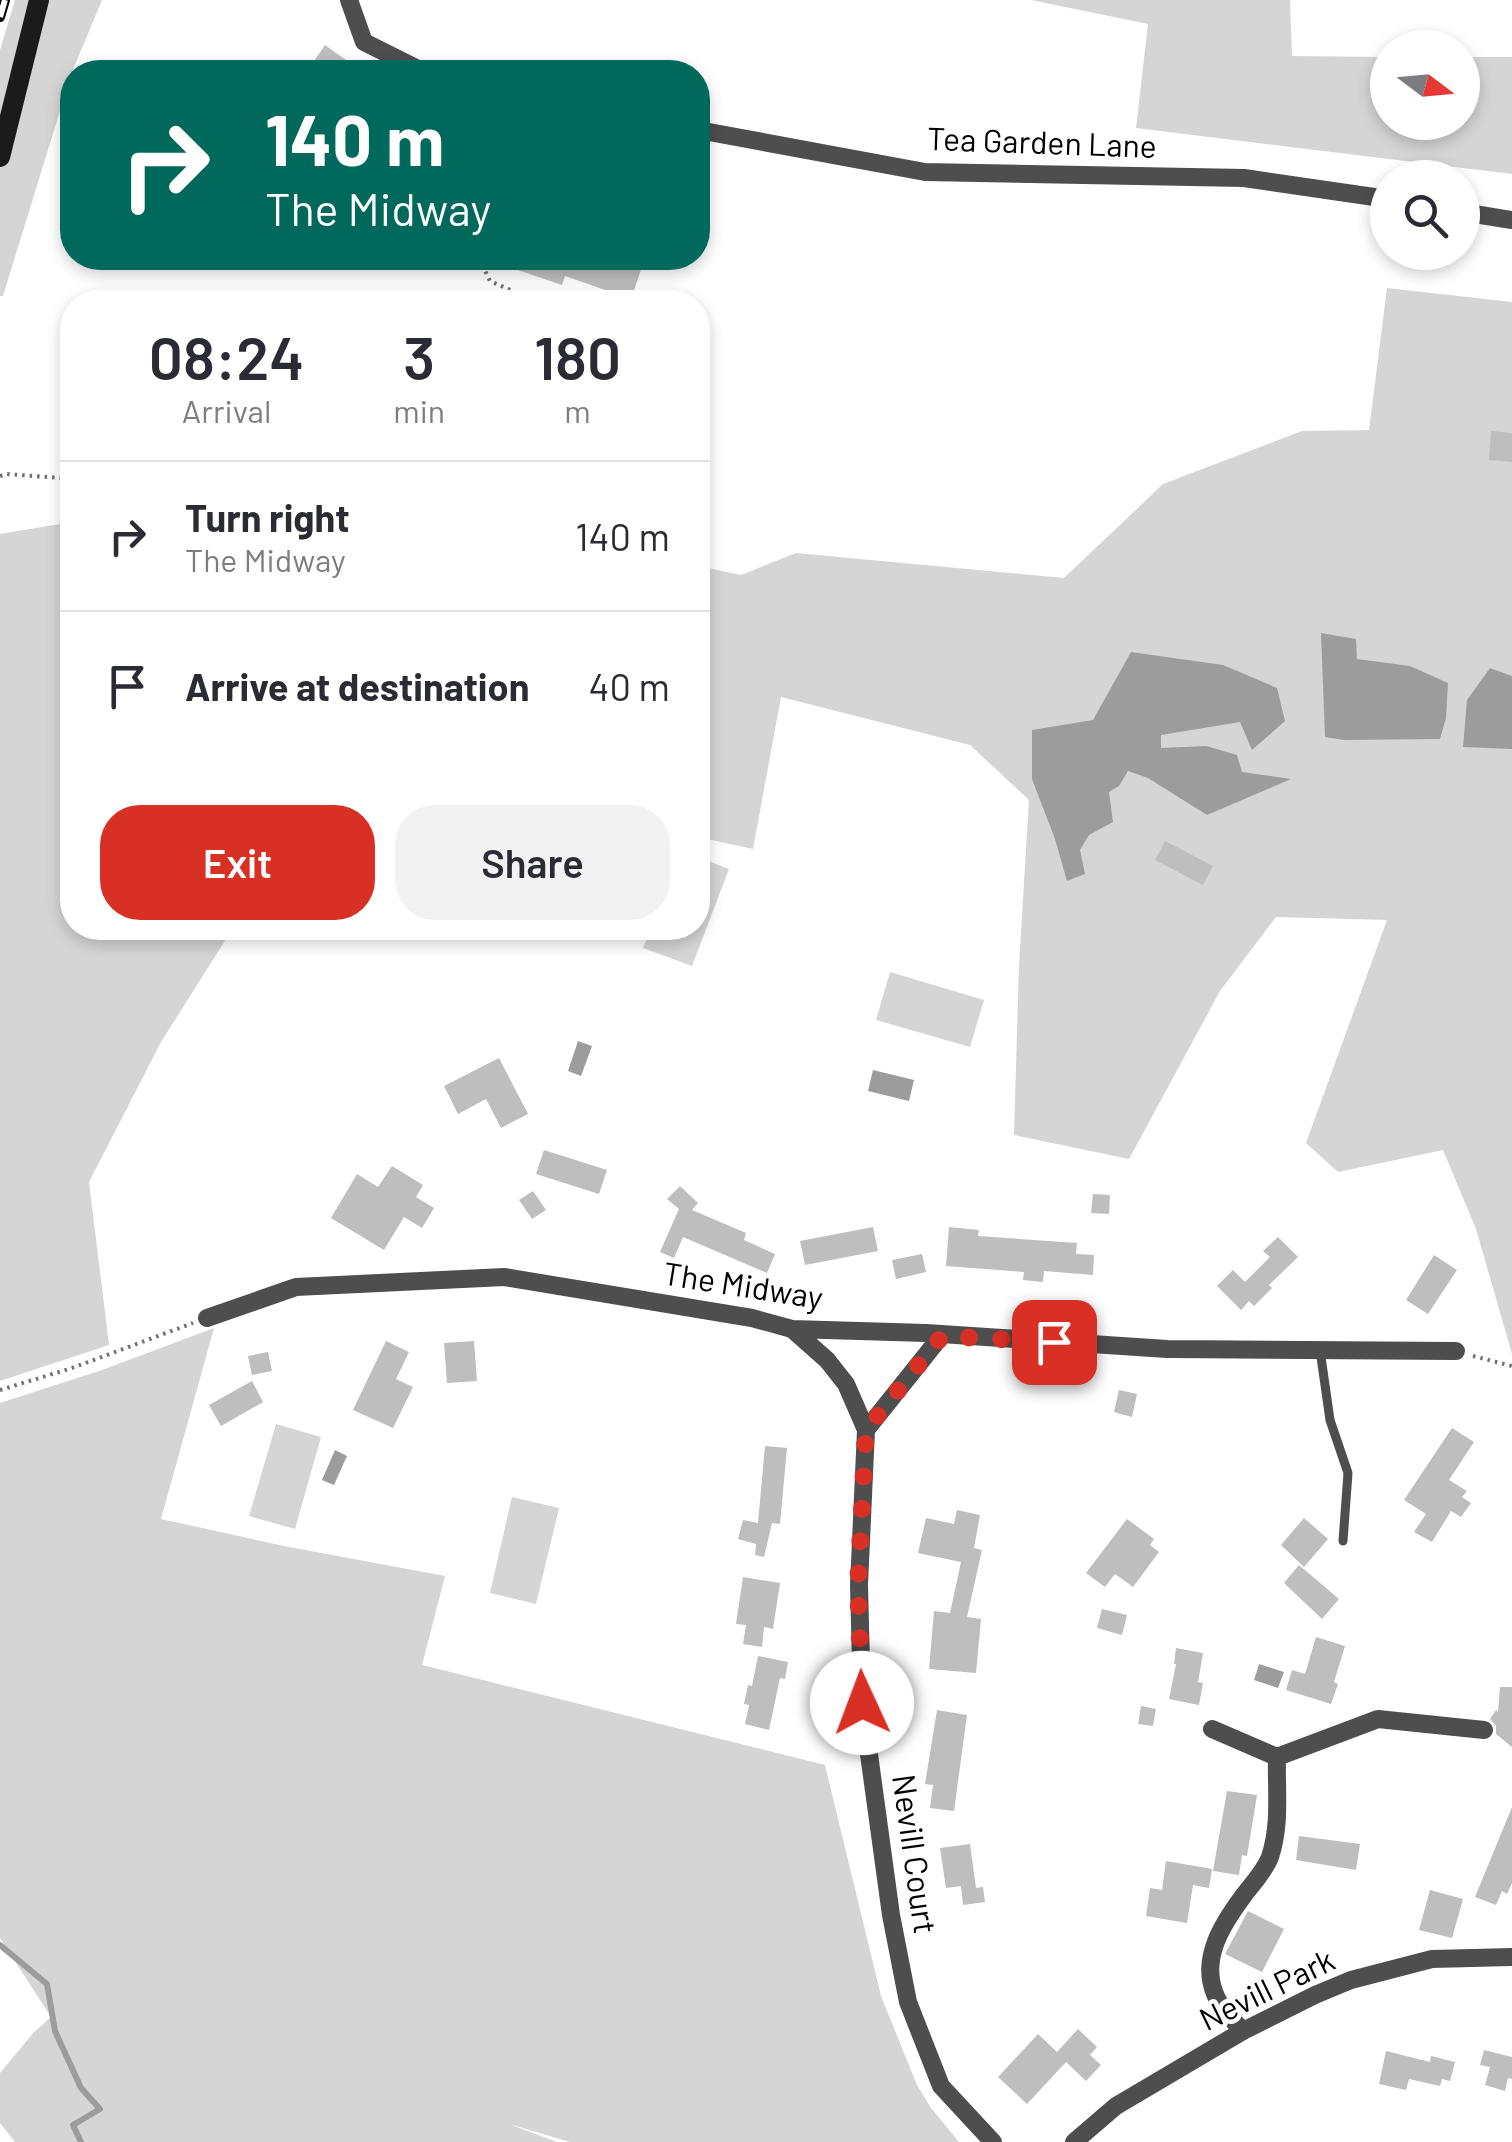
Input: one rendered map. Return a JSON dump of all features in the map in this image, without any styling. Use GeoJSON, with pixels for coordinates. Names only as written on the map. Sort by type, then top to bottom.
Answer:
{"type":"FeatureCollection","features":[{"type":"Feature","properties":{"kind":"street"},"geometry":{"type":"LineString","coordinates":[[0,156],[40,0]]}},
{"type":"Feature","properties":{"kind":"street"},"geometry":{"type":"LineString","coordinates":[[348,0],[364,42],[400,60]]}},
{"type":"Feature","properties":{"kind":"street","name":"Tea Garden Lane"},"geometry":{"type":"LineString","coordinates":[[710,132],[925,172],[1244,178],[1370,196]]}},
{"type":"Feature","properties":{"kind":"street"},"geometry":{"type":"LineString","coordinates":[[1480,215],[1512,220]]}},
{"type":"Feature","properties":{"kind":"street","name":"The Midway"},"geometry":{"type":"LineString","coordinates":[[207,1318],[296,1287],[504,1277],[752,1318],[792,1329],[1167,1349],[1456,1351]]}},
{"type":"Feature","properties":{"kind":"street"},"geometry":{"type":"LineString","coordinates":[[792,1329],[827,1360],[846,1384],[866,1430],[942,1336]]}},
{"type":"Feature","properties":{"kind":"street","name":"Nevill Court"},"geometry":{"type":"LineString","coordinates":[[866,1430],[858,1585],[862,1703],[891,1914],[908,2002],[941,2086],[992,2142]]}},
{"type":"Feature","properties":{"kind":"street"},"geometry":{"type":"LineString","coordinates":[[1212,1729],[1278,1758],[1378,1720],[1484,1730]]}},
{"type":"Feature","properties":{"kind":"street"},"geometry":{"type":"LineString","coordinates":[[1243,2030],[1215,1994],[1213,1949],[1220,1931],[1268,1860],[1278,1818],[1278,1758]]}},
{"type":"Feature","properties":{"kind":"street","name":"Nevill Park"},"geometry":{"type":"LineString","coordinates":[[1074,2142],[1116,2106],[1243,2030],[1351,1980],[1432,1960],[1512,1957]]}},
{"type":"Feature","properties":{"kind":"lane"},"geometry":{"type":"LineString","coordinates":[[1320,1350],[1330,1420],[1348,1473],[1344,1541]]}},
{"type":"Feature","properties":{"kind":"path"},"geometry":{"type":"LineString","coordinates":[[485,270],[490,281],[510,290]]}},
{"type":"Feature","properties":{"kind":"path"},"geometry":{"type":"LineString","coordinates":[[0,476],[60,478]]}},
{"type":"Feature","properties":{"kind":"path"},"geometry":{"type":"LineString","coordinates":[[0,1390],[207,1318]]}},
{"type":"Feature","properties":{"kind":"path"},"geometry":{"type":"LineString","coordinates":[[1456,1351],[1512,1366]]}},
{"type":"Feature","properties":{"kind":"shaded area"},"geometry":{"type":"Polygon","coordinates":[[[15,0],[102,0],[77,60],[60,60],[60,111],[3,296],[0,296],[0,50],[15,0]]]}},
{"type":"Feature","properties":{"kind":"shaded area"},"geometry":{"type":"Polygon","coordinates":[[[1031,0],[1290,0],[1292,56],[1370,57],[1370,140],[1480,140],[1480,57],[1512,57],[1512,174],[1480,170],[1480,160],[1398,160],[1136,128],[1148,24],[1031,0]]]}},
{"type":"Feature","properties":{"kind":"shaded area"},"geometry":{"type":"Polygon","coordinates":[[[1387,288],[1512,302],[1512,1354],[1476,1229],[1443,1150],[1338,1172],[1306,1143],[1387,920],[1276,917],[1220,991],[1129,1159],[1014,1135],[1029,800],[970,745],[781,697],[753,849],[710,840],[710,569],[741,575],[796,553],[1064,578],[1163,484],[1302,431],[1369,430],[1387,288]]]}},
{"type":"Feature","properties":{"kind":"shaded area"},"geometry":{"type":"Polygon","coordinates":[[[60,524],[60,940],[225,940],[161,1042],[89,1182],[109,1345],[0,1381],[0,534],[60,524]]]}},
{"type":"Feature","properties":{"kind":"shaded area"},"geometry":{"type":"Polygon","coordinates":[[[1321,633],[1356,639],[1357,659],[1410,666],[1448,683],[1440,739],[1325,737],[1321,633]]]}},
{"type":"Feature","properties":{"kind":"shaded area"},"geometry":{"type":"Polygon","coordinates":[[[1131,652],[1223,665],[1277,688],[1285,721],[1252,750],[1240,722],[1161,735],[1161,748],[1206,746],[1237,755],[1242,772],[1291,779],[1207,815],[1148,778],[1128,771],[1119,786],[1109,792],[1113,822],[1089,835],[1080,850],[1085,874],[1067,881],[1032,779],[1032,730],[1093,720],[1131,652]]]}},
{"type":"Feature","properties":{"kind":"shaded area"},"geometry":{"type":"Polygon","coordinates":[[[1490,668],[1512,676],[1512,749],[1463,747],[1467,700],[1490,668]]]}},
{"type":"Feature","properties":{"kind":"shaded area"},"geometry":{"type":"Polygon","coordinates":[[[710,862],[729,869],[710,919],[710,862]]]}},
{"type":"Feature","properties":{"kind":"shaded area"},"geometry":{"type":"Polygon","coordinates":[[[646,940],[702,940],[692,966],[643,948],[646,940]]]}},
{"type":"Feature","properties":{"kind":"shaded area"},"geometry":{"type":"Polygon","coordinates":[[[890,972],[984,1000],[970,1047],[876,1020],[890,972]]]}},
{"type":"Feature","properties":{"kind":"shaded area"},"geometry":{"type":"Polygon","coordinates":[[[578,1041],[592,1046],[581,1076],[568,1071],[578,1041]]]}},
{"type":"Feature","properties":{"kind":"shaded area"},"geometry":{"type":"Polygon","coordinates":[[[873,1070],[914,1080],[909,1101],[868,1091],[873,1070]]]}},
{"type":"Feature","properties":{"kind":"shaded area"},"geometry":{"type":"Polygon","coordinates":[[[214,1328],[161,1519],[445,1576],[422,1665],[825,1765],[881,1996],[917,2085],[959,2142],[570,2142],[509,2124],[557,2142],[15,2142],[0,2123],[0,2073],[51,2017],[0,1938],[0,1403],[214,1328]]]}},
{"type":"Feature","properties":{"kind":"shaded area"},"geometry":{"type":"Polygon","coordinates":[[[276,1424],[321,1437],[295,1529],[249,1516],[276,1424]]]}},
{"type":"Feature","properties":{"kind":"shaded area"},"geometry":{"type":"Polygon","coordinates":[[[335,1450],[347,1456],[334,1485],[322,1480],[335,1450]]]}},
{"type":"Feature","properties":{"kind":"shaded area"},"geometry":{"type":"Polygon","coordinates":[[[512,1497],[559,1508],[536,1604],[490,1593],[512,1497]]]}},
{"type":"Feature","properties":{"kind":"shaded area"},"geometry":{"type":"Polygon","coordinates":[[[1259,1664],[1284,1672],[1278,1688],[1254,1680],[1259,1664]]]}},
{"type":"Feature","properties":{"kind":"building"},"geometry":{"type":"Polygon","coordinates":[[[325,45],[346,60],[315,60],[325,45]]]}},
{"type":"Feature","properties":{"kind":"building"},"geometry":{"type":"Polygon","coordinates":[[[518,270],[641,270],[634,290],[605,290],[565,276],[562,285],[518,270]]]}},
{"type":"Feature","properties":{"kind":"building"},"geometry":{"type":"Polygon","coordinates":[[[1491,431],[1512,433],[1512,462],[1489,460],[1491,431]]]}},
{"type":"Feature","properties":{"kind":"building"},"geometry":{"type":"Polygon","coordinates":[[[1165,841],[1213,866],[1203,885],[1155,860],[1165,841]]]}},
{"type":"Feature","properties":{"kind":"building"},"geometry":{"type":"Polygon","coordinates":[[[499,1058],[528,1114],[501,1128],[486,1099],[458,1114],[444,1086],[499,1058]]]}},
{"type":"Feature","properties":{"kind":"building"},"geometry":{"type":"Polygon","coordinates":[[[544,1150],[607,1170],[599,1194],[536,1174],[544,1150]]]}},
{"type":"Feature","properties":{"kind":"building"},"geometry":{"type":"Polygon","coordinates":[[[392,1166],[423,1185],[416,1197],[434,1208],[422,1228],[404,1217],[384,1250],[331,1218],[357,1174],[378,1187],[392,1166]]]}},
{"type":"Feature","properties":{"kind":"building"},"geometry":{"type":"Polygon","coordinates":[[[680,1186],[698,1203],[692,1210],[746,1233],[744,1240],[775,1254],[767,1273],[683,1237],[674,1258],[660,1252],[679,1209],[667,1199],[680,1186]]]}},
{"type":"Feature","properties":{"kind":"building"},"geometry":{"type":"Polygon","coordinates":[[[533,1191],[546,1210],[532,1219],[519,1200],[533,1191]]]}},
{"type":"Feature","properties":{"kind":"building"},"geometry":{"type":"Polygon","coordinates":[[[1093,1194],[1110,1195],[1109,1214],[1091,1213],[1093,1194]]]}},
{"type":"Feature","properties":{"kind":"building"},"geometry":{"type":"Polygon","coordinates":[[[873,1227],[878,1251],[805,1265],[800,1241],[873,1227]]]}},
{"type":"Feature","properties":{"kind":"building"},"geometry":{"type":"Polygon","coordinates":[[[949,1227],[979,1230],[978,1236],[1077,1243],[1076,1254],[1094,1255],[1093,1275],[1044,1271],[1043,1282],[1023,1280],[1024,1272],[946,1266],[949,1227]]]}},
{"type":"Feature","properties":{"kind":"building"},"geometry":{"type":"Polygon","coordinates":[[[1278,1237],[1298,1257],[1254,1306],[1249,1301],[1241,1310],[1217,1286],[1233,1270],[1245,1282],[1270,1257],[1263,1251],[1278,1237]]]}},
{"type":"Feature","properties":{"kind":"building"},"geometry":{"type":"Polygon","coordinates":[[[922,1254],[926,1272],[896,1279],[892,1260],[922,1254]]]}},
{"type":"Feature","properties":{"kind":"building"},"geometry":{"type":"Polygon","coordinates":[[[1434,1255],[1457,1270],[1428,1314],[1406,1300],[1434,1255]]]}},
{"type":"Feature","properties":{"kind":"building"},"geometry":{"type":"Polygon","coordinates":[[[386,1341],[409,1352],[396,1379],[413,1387],[393,1428],[353,1410],[386,1341]]]}},
{"type":"Feature","properties":{"kind":"building"},"geometry":{"type":"Polygon","coordinates":[[[474,1341],[477,1381],[447,1383],[444,1343],[474,1341]]]}},
{"type":"Feature","properties":{"kind":"building"},"geometry":{"type":"Polygon","coordinates":[[[268,1352],[272,1371],[252,1375],[248,1356],[268,1352]]]}},
{"type":"Feature","properties":{"kind":"building"},"geometry":{"type":"Polygon","coordinates":[[[252,1381],[263,1402],[221,1426],[209,1405],[252,1381]]]}},
{"type":"Feature","properties":{"kind":"building"},"geometry":{"type":"Polygon","coordinates":[[[1119,1390],[1137,1394],[1132,1417],[1114,1412],[1119,1390]]]}},
{"type":"Feature","properties":{"kind":"building"},"geometry":{"type":"Polygon","coordinates":[[[1452,1428],[1474,1442],[1449,1480],[1467,1491],[1462,1497],[1471,1503],[1461,1517],[1451,1511],[1432,1542],[1414,1532],[1426,1514],[1404,1500],[1452,1428]]]}},
{"type":"Feature","properties":{"kind":"building"},"geometry":{"type":"Polygon","coordinates":[[[765,1446],[787,1448],[780,1524],[772,1523],[764,1557],[755,1555],[756,1544],[738,1539],[743,1520],[758,1523],[765,1446]]]}},
{"type":"Feature","properties":{"kind":"building"},"geometry":{"type":"Polygon","coordinates":[[[957,1510],[980,1515],[974,1548],[982,1550],[967,1617],[981,1619],[976,1673],[929,1669],[934,1611],[950,1613],[961,1562],[918,1553],[926,1518],[954,1524],[957,1510]]]}},
{"type":"Feature","properties":{"kind":"building"},"geometry":{"type":"Polygon","coordinates":[[[1304,1518],[1328,1539],[1304,1567],[1281,1545],[1304,1518]]]}},
{"type":"Feature","properties":{"kind":"building"},"geometry":{"type":"Polygon","coordinates":[[[1127,1519],[1154,1539],[1150,1545],[1159,1552],[1133,1587],[1115,1574],[1105,1587],[1086,1573],[1127,1519]]]}},
{"type":"Feature","properties":{"kind":"building"},"geometry":{"type":"Polygon","coordinates":[[[1299,1565],[1339,1599],[1322,1619],[1284,1583],[1299,1565]]]}},
{"type":"Feature","properties":{"kind":"building"},"geometry":{"type":"Polygon","coordinates":[[[743,1577],[780,1583],[773,1629],[764,1627],[762,1647],[743,1644],[746,1625],[736,1624],[743,1577]]]}},
{"type":"Feature","properties":{"kind":"building"},"geometry":{"type":"Polygon","coordinates":[[[1102,1609],[1127,1615],[1122,1635],[1097,1628],[1102,1609]]]}},
{"type":"Feature","properties":{"kind":"building"},"geometry":{"type":"Polygon","coordinates":[[[1316,1637],[1345,1646],[1331,1704],[1286,1690],[1292,1670],[1305,1674],[1316,1637]]]}},
{"type":"Feature","properties":{"kind":"building"},"geometry":{"type":"Polygon","coordinates":[[[1176,1648],[1203,1653],[1199,1705],[1169,1699],[1176,1648]]]}},
{"type":"Feature","properties":{"kind":"building"},"geometry":{"type":"Polygon","coordinates":[[[758,1656],[788,1662],[785,1679],[780,1678],[769,1730],[745,1724],[749,1705],[744,1704],[758,1656]]]}},
{"type":"Feature","properties":{"kind":"building"},"geometry":{"type":"Polygon","coordinates":[[[1500,1687],[1512,1687],[1512,1747],[1496,1734],[1490,1719],[1498,1712],[1500,1687]]]}},
{"type":"Feature","properties":{"kind":"building"},"geometry":{"type":"Polygon","coordinates":[[[1141,1706],[1156,1709],[1153,1726],[1138,1724],[1141,1706]]]}},
{"type":"Feature","properties":{"kind":"building"},"geometry":{"type":"Polygon","coordinates":[[[937,1710],[967,1715],[954,1811],[930,1808],[933,1785],[925,1784],[937,1710]]]}},
{"type":"Feature","properties":{"kind":"building"},"geometry":{"type":"Polygon","coordinates":[[[1227,1791],[1257,1795],[1247,1856],[1242,1855],[1239,1875],[1213,1871],[1227,1791]]]}},
{"type":"Feature","properties":{"kind":"building"},"geometry":{"type":"Polygon","coordinates":[[[1512,1807],[1512,1883],[1507,1894],[1502,1891],[1496,1905],[1475,1897],[1512,1807]]]}},
{"type":"Feature","properties":{"kind":"building"},"geometry":{"type":"Polygon","coordinates":[[[1299,1836],[1360,1844],[1356,1870],[1296,1860],[1299,1836]]]}},
{"type":"Feature","properties":{"kind":"building"},"geometry":{"type":"Polygon","coordinates":[[[970,1844],[976,1888],[983,1887],[985,1902],[963,1905],[961,1886],[946,1888],[940,1848],[970,1844]]]}},
{"type":"Feature","properties":{"kind":"building"},"geometry":{"type":"Polygon","coordinates":[[[1166,1861],[1212,1869],[1209,1888],[1193,1885],[1187,1923],[1146,1916],[1150,1888],[1162,1890],[1166,1861]]]}},
{"type":"Feature","properties":{"kind":"building"},"geometry":{"type":"Polygon","coordinates":[[[1430,1890],[1463,1899],[1452,1938],[1419,1930],[1430,1890]]]}},
{"type":"Feature","properties":{"kind":"building"},"geometry":{"type":"Polygon","coordinates":[[[1248,1911],[1284,1929],[1262,1972],[1225,1954],[1248,1911]]]}},
{"type":"Feature","properties":{"kind":"building"},"geometry":{"type":"Polygon","coordinates":[[[1078,2029],[1097,2047],[1090,2055],[1101,2065],[1086,2081],[1066,2062],[1027,2104],[998,2077],[1038,2034],[1057,2052],[1078,2029]]]}},
{"type":"Feature","properties":{"kind":"building"},"geometry":{"type":"Polygon","coordinates":[[[1484,2050],[1512,2057],[1512,2079],[1508,2078],[1505,2091],[1485,2085],[1490,2067],[1480,2065],[1484,2050]]]}},
{"type":"Feature","properties":{"kind":"building"},"geometry":{"type":"Polygon","coordinates":[[[1386,2051],[1430,2062],[1431,2056],[1455,2062],[1450,2081],[1442,2079],[1440,2086],[1409,2079],[1406,2090],[1379,2084],[1386,2051]]]}},
{"type":"Feature","properties":{"kind":"waterway"},"geometry":{"type":"LineString","coordinates":[[0,1945],[47,1984],[55,2031],[81,2088],[100,2109],[73,2125],[81,2142]]}},
{"type":"Feature","properties":{"kind":"railway"},"geometry":{"type":"LineString","coordinates":[[0,17],[5,0]]}},
{"type":"Feature","properties":{"kind":"route"},"geometry":{"type":"LineString","coordinates":[[862,1703],[858,1585],[866,1430],[942,1336],[1054,1342]]}}]}
